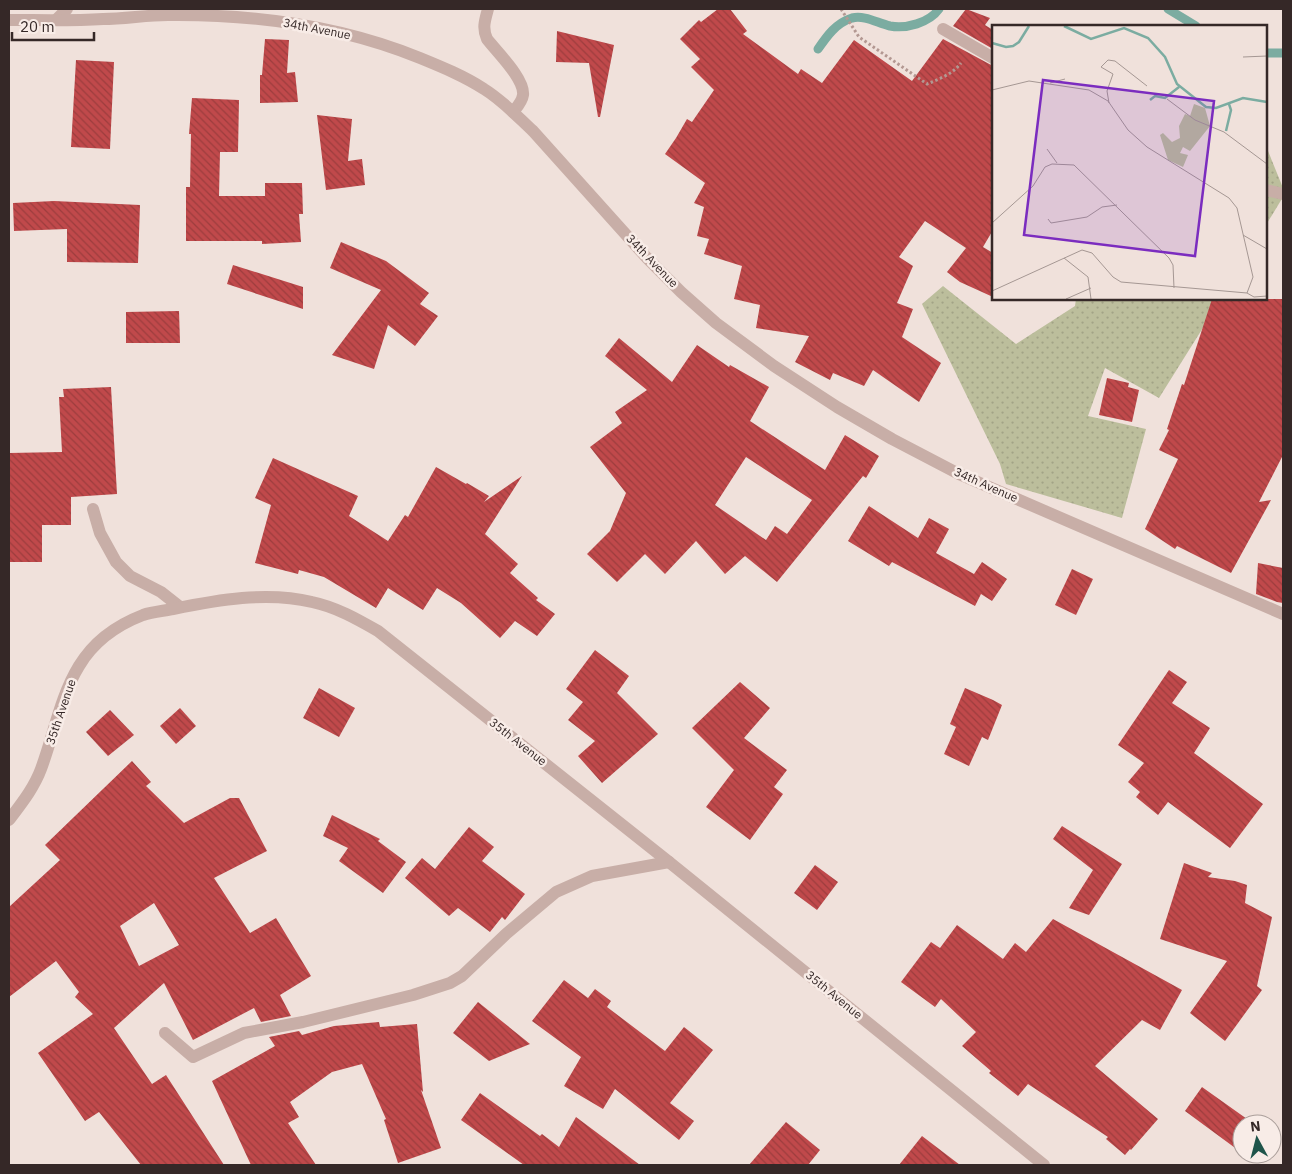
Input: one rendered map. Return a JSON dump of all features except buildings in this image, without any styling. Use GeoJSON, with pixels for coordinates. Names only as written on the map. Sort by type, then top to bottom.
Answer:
{"type":"FeatureCollection","features":[{"type":"Feature","properties":{"kind":"street"},"geometry":{"type":"LineString","coordinates":[[56,20],[67,9]]}},
{"type":"Feature","properties":{"kind":"street"},"geometry":{"type":"LineString","coordinates":[[488,9],[484,34],[518,78],[522,88],[521,102],[513,112]]}},
{"type":"Feature","properties":{"kind":"street","name":"34th Avenue"},"geometry":{"type":"LineString","coordinates":[[9,20],[104,20],[165,15],[204,15],[305,24],[353,35],[402,50],[449,70],[484,88],[513,112],[533,131],[648,258],[681,292],[716,323],[774,366],[829,402],[892,439],[959,474],[1283,614]]}},
{"type":"Feature","properties":{"kind":"street"},"geometry":{"type":"LineString","coordinates":[[943,29],[992,57]]}},
{"type":"Feature","properties":{"kind":"street"},"geometry":{"type":"LineString","coordinates":[[1267,190],[1283,194]]}},
{"type":"Feature","properties":{"kind":"street"},"geometry":{"type":"LineString","coordinates":[[93,509],[100,533],[116,562],[130,576],[160,592],[180,607]]}},
{"type":"Feature","properties":{"kind":"street","name":"35th Avenue"},"geometry":{"type":"LineString","coordinates":[[9,820],[34,785],[41,770],[69,684],[92,647],[106,635],[144,614],[245,598],[279,597],[312,602],[345,612],[378,631],[669,862],[1044,1165]]}},
{"type":"Feature","properties":{"kind":"street"},"geometry":{"type":"LineString","coordinates":[[165,1033],[194,1057],[244,1032],[303,1022],[413,995],[450,983],[462,976],[506,934],[556,892],[592,876],[669,862]]}},
{"type":"Feature","properties":{"kind":"path"},"geometry":{"type":"LineString","coordinates":[[841,9],[859,37],[927,84],[942,78],[958,68],[973,47]]}},
{"type":"Feature","properties":{"kind":"green space"},"geometry":{"type":"Polygon","coordinates":[[[1267,148],[1283,188],[1283,197],[1267,223],[1267,148]]]}},
{"type":"Feature","properties":{"kind":"green space"},"geometry":{"type":"Polygon","coordinates":[[[943,286],[1016,344],[1075,306],[1076,300],[1220,300],[1159,398],[1105,368],[1088,416],[1146,429],[1122,518],[1006,484],[1000,464],[922,304],[943,286]]]}},
{"type":"Feature","properties":{"kind":"waterway"},"geometry":{"type":"LineString","coordinates":[[818,49],[828,35],[846,20],[852,18],[857,17],[890,26],[903,27],[917,24],[935,14],[939,9]]}},
{"type":"Feature","properties":{"kind":"waterway"},"geometry":{"type":"LineString","coordinates":[[1168,9],[1194,25]]}},
{"type":"Feature","properties":{"kind":"waterway"},"geometry":{"type":"LineString","coordinates":[[1267,53],[1283,53]]}}]}
